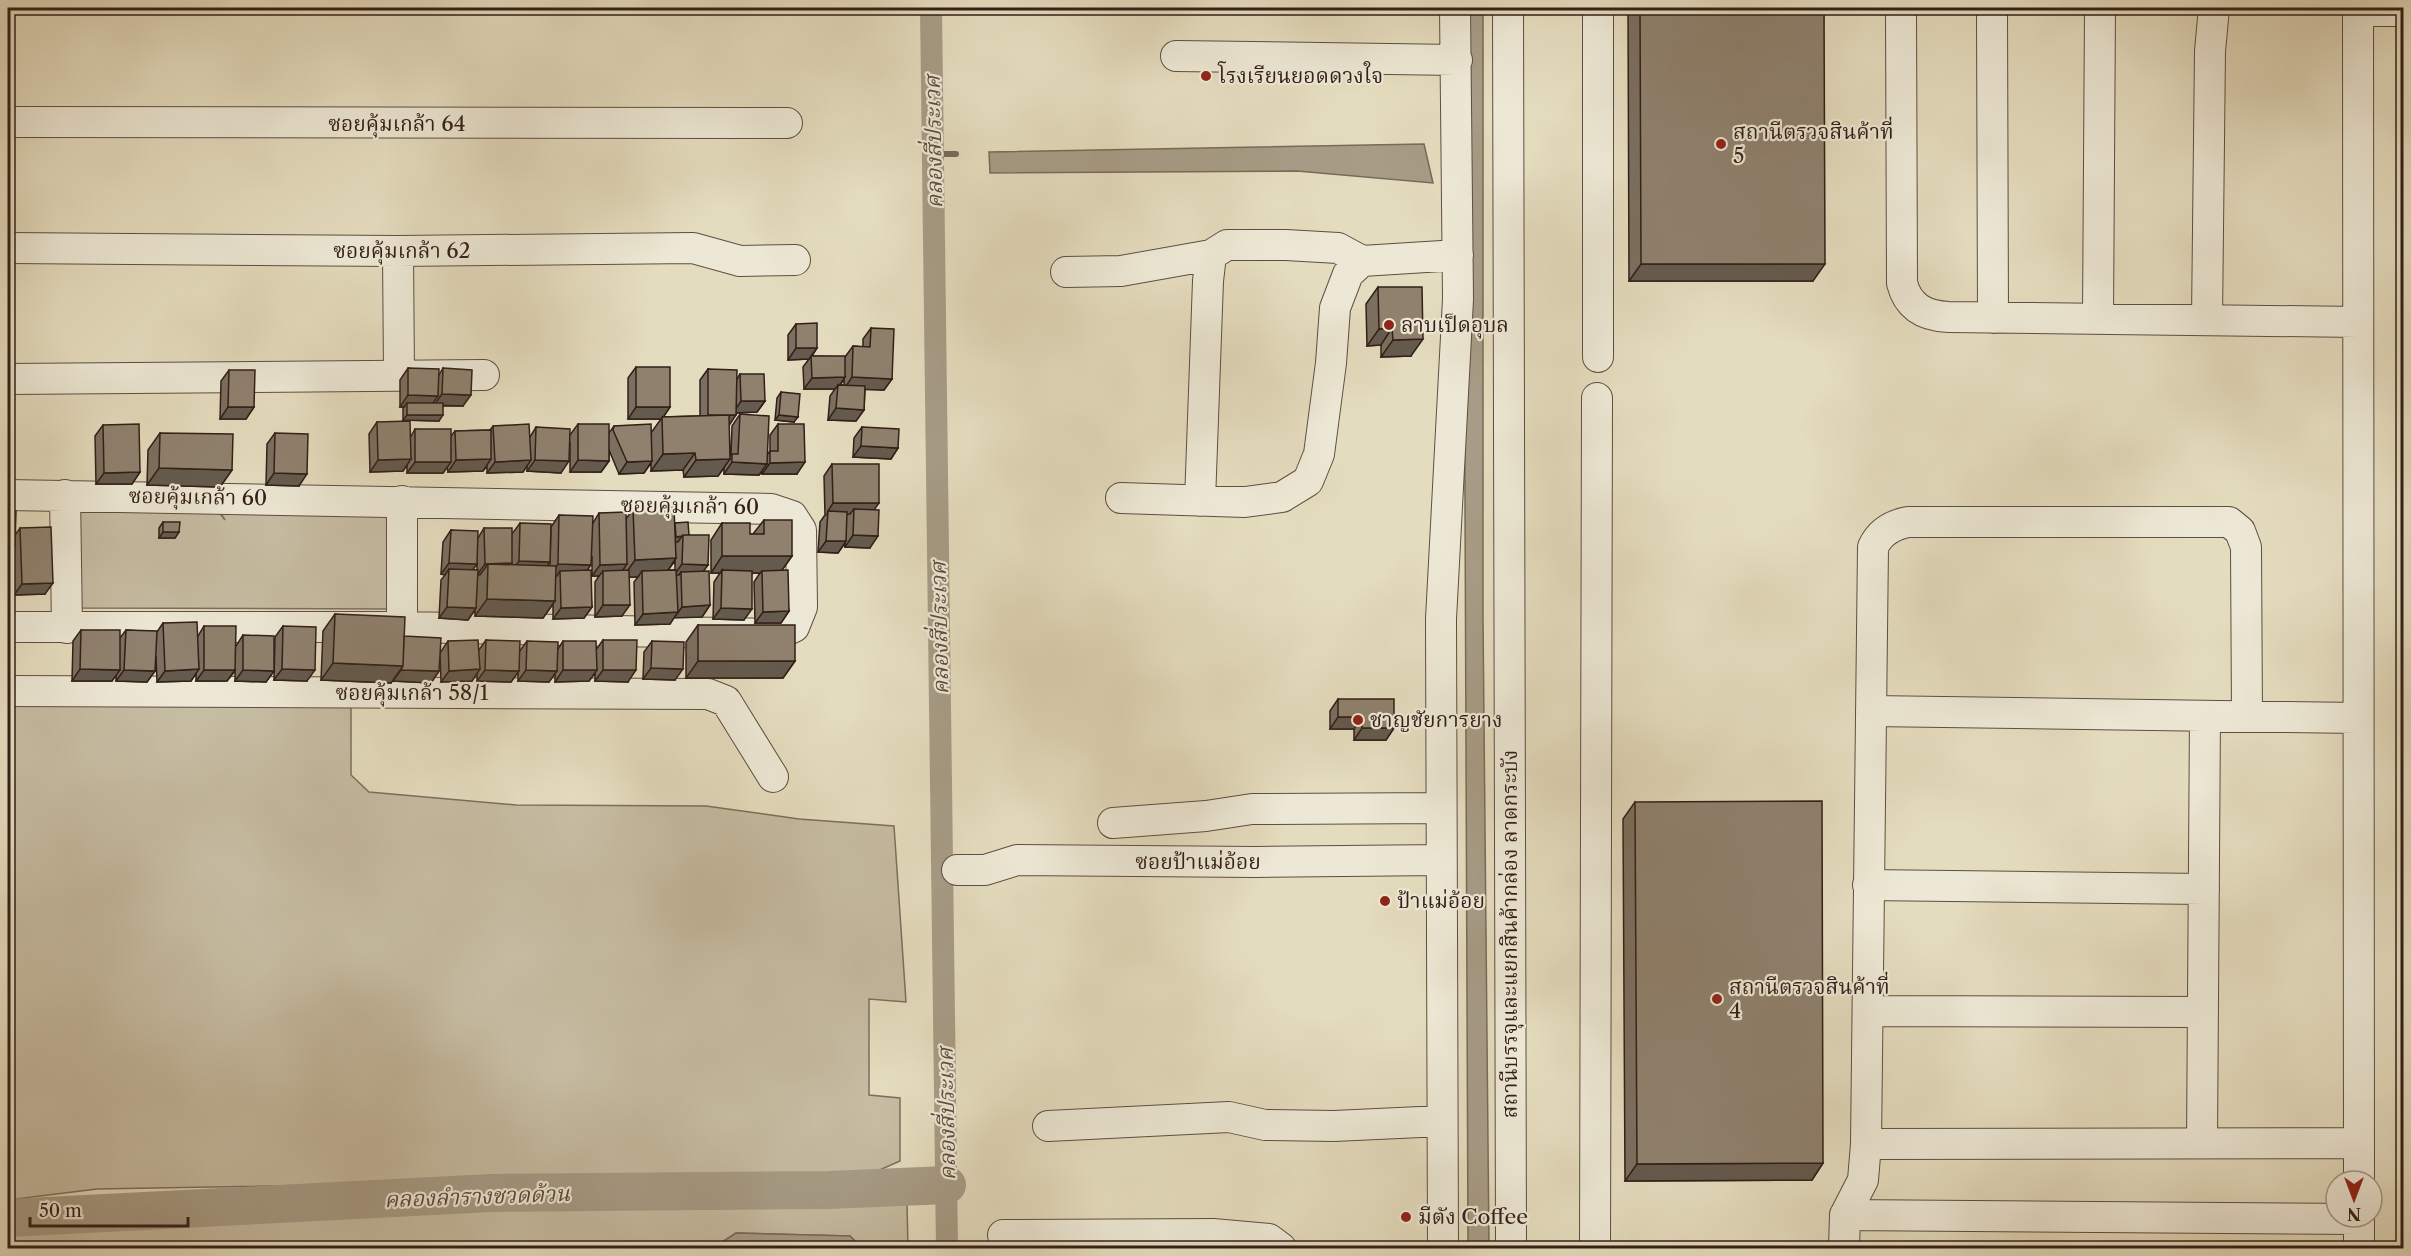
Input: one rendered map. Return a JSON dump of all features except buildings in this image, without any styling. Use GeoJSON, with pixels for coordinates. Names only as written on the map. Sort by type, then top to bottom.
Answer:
{"type":"FeatureCollection","features":[{"type":"Feature","properties":{"kind":"street"},"geometry":{"type":"LineString","coordinates":[[1443,1248],[1441,619],[1458,255],[1455,8]]}},
{"type":"Feature","properties":{"kind":"street","name":"สถานีบรรจุและแยกสินค้ากล่อง ลาดกระบัง"},"geometry":{"type":"LineString","coordinates":[[1508,8],[1511,1248]]}},
{"type":"Feature","properties":{"kind":"street"},"geometry":{"type":"LineString","coordinates":[[1598,8],[1598,357]]}},
{"type":"Feature","properties":{"kind":"street"},"geometry":{"type":"LineString","coordinates":[[1901,8],[1904,290],[1911,304],[1933,315],[1993,318],[2358,322]]}},
{"type":"Feature","properties":{"kind":"street"},"geometry":{"type":"LineString","coordinates":[[1992,8],[1993,318]]}},
{"type":"Feature","properties":{"kind":"street"},"geometry":{"type":"LineString","coordinates":[[2098,319],[2100,8]]}},
{"type":"Feature","properties":{"kind":"street"},"geometry":{"type":"LineString","coordinates":[[2207,319],[2210,51],[2214,8]]}},
{"type":"Feature","properties":{"kind":"street"},"geometry":{"type":"LineString","coordinates":[[2359,1169],[2358,9],[2403,11]]}},
{"type":"Feature","properties":{"kind":"street"},"geometry":{"type":"LineString","coordinates":[[1176,56],[1456,60]]}},
{"type":"Feature","properties":{"kind":"street","name":"ซอยคุ้มเกล้า 64"},"geometry":{"type":"LineString","coordinates":[[8,122],[787,123]]}},
{"type":"Feature","properties":{"kind":"street"},"geometry":{"type":"LineString","coordinates":[[1066,272],[1120,271],[1212,255],[1227,245],[1338,248],[1362,261],[1458,255]]}},
{"type":"Feature","properties":{"kind":"street","name":"ซอยคุ้มเกล้า 62"},"geometry":{"type":"LineString","coordinates":[[8,248],[398,251],[693,248],[740,261],[795,260]]}},
{"type":"Feature","properties":{"kind":"street"},"geometry":{"type":"LineString","coordinates":[[398,251],[399,375]]}},
{"type":"Feature","properties":{"kind":"street"},"geometry":{"type":"LineString","coordinates":[[1200,501],[1208,281],[1212,255]]}},
{"type":"Feature","properties":{"kind":"street"},"geometry":{"type":"LineString","coordinates":[[1120,498],[1245,502],[1282,497],[1308,481],[1319,454],[1335,308],[1348,274],[1362,261]]}},
{"type":"Feature","properties":{"kind":"street"},"geometry":{"type":"LineString","coordinates":[[8,379],[484,375]]}},
{"type":"Feature","properties":{"kind":"street"},"geometry":{"type":"LineString","coordinates":[[1595,1248],[1597,398]]}},
{"type":"Feature","properties":{"kind":"street","name":"ซอยคุ้มเกล้า 60"},"geometry":{"type":"LineString","coordinates":[[8,495],[771,508],[792,516],[801,530],[802,607],[794,627],[779,634],[402,627],[8,627]]}},
{"type":"Feature","properties":{"kind":"street"},"geometry":{"type":"LineString","coordinates":[[65,495],[67,628]]}},
{"type":"Feature","properties":{"kind":"street"},"geometry":{"type":"LineString","coordinates":[[402,501],[402,627]]}},
{"type":"Feature","properties":{"kind":"street"},"geometry":{"type":"LineString","coordinates":[[1844,1248],[1845,1215],[1863,1180],[1866,1144],[1873,547],[1879,537],[1892,526],[1908,522],[2224,520],[2240,531],[2246,547],[2247,716]]}},
{"type":"Feature","properties":{"kind":"street","name":"ซอยคุ้มเกล้า 58/1"},"geometry":{"type":"LineString","coordinates":[[8,691],[708,694],[726,701],[773,777]]}},
{"type":"Feature","properties":{"kind":"street"},"geometry":{"type":"LineString","coordinates":[[1870,711],[2358,718]]}},
{"type":"Feature","properties":{"kind":"street"},"geometry":{"type":"LineString","coordinates":[[2202,1143],[2205,716]]}},
{"type":"Feature","properties":{"kind":"street"},"geometry":{"type":"LineString","coordinates":[[1113,823],[1194,818],[1252,809],[1441,808]]}},
{"type":"Feature","properties":{"kind":"street","name":"ซอยป้าแม่อ้อย"},"geometry":{"type":"LineString","coordinates":[[957,870],[985,870],[1017,860],[1255,862],[1441,860]]}},
{"type":"Feature","properties":{"kind":"street"},"geometry":{"type":"LineString","coordinates":[[1868,885],[2204,889]]}},
{"type":"Feature","properties":{"kind":"street"},"geometry":{"type":"LineString","coordinates":[[1869,1011],[2203,1012]]}},
{"type":"Feature","properties":{"kind":"street"},"geometry":{"type":"LineString","coordinates":[[1048,1126],[1228,1118],[1265,1125],[1334,1126],[1442,1121]]}},
{"type":"Feature","properties":{"kind":"street"},"geometry":{"type":"LineString","coordinates":[[1866,1144],[2359,1143]]}},
{"type":"Feature","properties":{"kind":"street"},"geometry":{"type":"LineString","coordinates":[[1845,1215],[2324,1218]]}},
{"type":"Feature","properties":{"kind":"street"},"geometry":{"type":"LineString","coordinates":[[2359,1229],[2359,1248]]}},
{"type":"Feature","properties":{"kind":"street"},"geometry":{"type":"LineString","coordinates":[[1003,1235],[1213,1234],[1269,1239],[1281,1248]]}},
{"type":"Feature","properties":{"kind":"shaded area"},"geometry":{"type":"Polygon","coordinates":[[[1463,8],[1483,8],[1483,617],[1489,1248],[1469,1248],[1468,1244],[1463,8]]]}},
{"type":"Feature","properties":{"kind":"shaded area"},"geometry":{"type":"Polygon","coordinates":[[[1424,144],[1433,183],[1297,171],[990,173],[989,152],[1424,144]]]}},
{"type":"Feature","properties":{"kind":"shaded area"},"geometry":{"type":"Polygon","coordinates":[[[79,504],[214,506],[225,520],[217,507],[388,513],[389,609],[80,608],[79,504]]]}},
{"type":"Feature","properties":{"kind":"shaded area"},"geometry":{"type":"Polygon","coordinates":[[[8,701],[351,704],[351,775],[369,792],[516,805],[706,806],[799,819],[894,826],[906,1002],[869,999],[869,1095],[900,1098],[900,1161],[866,1176],[97,1189],[8,1200],[8,701]]]}},
{"type":"Feature","properties":{"kind":"shaded area"},"geometry":{"type":"Polygon","coordinates":[[[885,1196],[907,1204],[908,1248],[862,1248],[850,1236],[736,1233],[722,1242],[723,1248],[8,1248],[8,1225],[124,1219],[885,1196]]]}},
{"type":"Feature","properties":{"kind":"shaded area"},"geometry":{"type":"Polygon","coordinates":[[[736,1233],[850,1236],[862,1248],[723,1248],[722,1242],[736,1233]]]}},
{"type":"Feature","properties":{"kind":"waterway","name":"คลองสี่ประเวศ"},"geometry":{"type":"LineString","coordinates":[[931,8],[947,1248]]}},
{"type":"Feature","properties":{"kind":"waterway"},"geometry":{"type":"LineString","coordinates":[[933,154],[956,154]]}},
{"type":"Feature","properties":{"kind":"waterway","name":"คลองลำรางชวดด้วน"},"geometry":{"type":"LineString","coordinates":[[8,1218],[491,1193],[829,1190],[947,1185]]}},
{"type":"Feature","properties":{"kind":"railway"},"geometry":{"type":"LineString","coordinates":[[2400,126],[2401,1248]]}},
{"type":"Feature","properties":{"kind":"place","name":"โรงเรียนยอดดวงใจ"},"geometry":{"type":"Point","coordinates":[1206,76]}},
{"type":"Feature","properties":{"kind":"place","name":"สถานีตรวจสินค้าที่ 5"},"geometry":{"type":"Point","coordinates":[1721,144]}},
{"type":"Feature","properties":{"kind":"place","name":"ลาบเป็ดอุบล"},"geometry":{"type":"Point","coordinates":[1389,325]}},
{"type":"Feature","properties":{"kind":"place","name":"ชาญชัยการยาง"},"geometry":{"type":"Point","coordinates":[1358,720]}},
{"type":"Feature","properties":{"kind":"place","name":"ป้าแม่อ้อย"},"geometry":{"type":"Point","coordinates":[1385,901]}},
{"type":"Feature","properties":{"kind":"place","name":"สถานีตรวจสินค้าที่ 4"},"geometry":{"type":"Point","coordinates":[1717,999]}},
{"type":"Feature","properties":{"kind":"place","name":"มีตัง Coffee"},"geometry":{"type":"Point","coordinates":[1406,1217]}}]}
